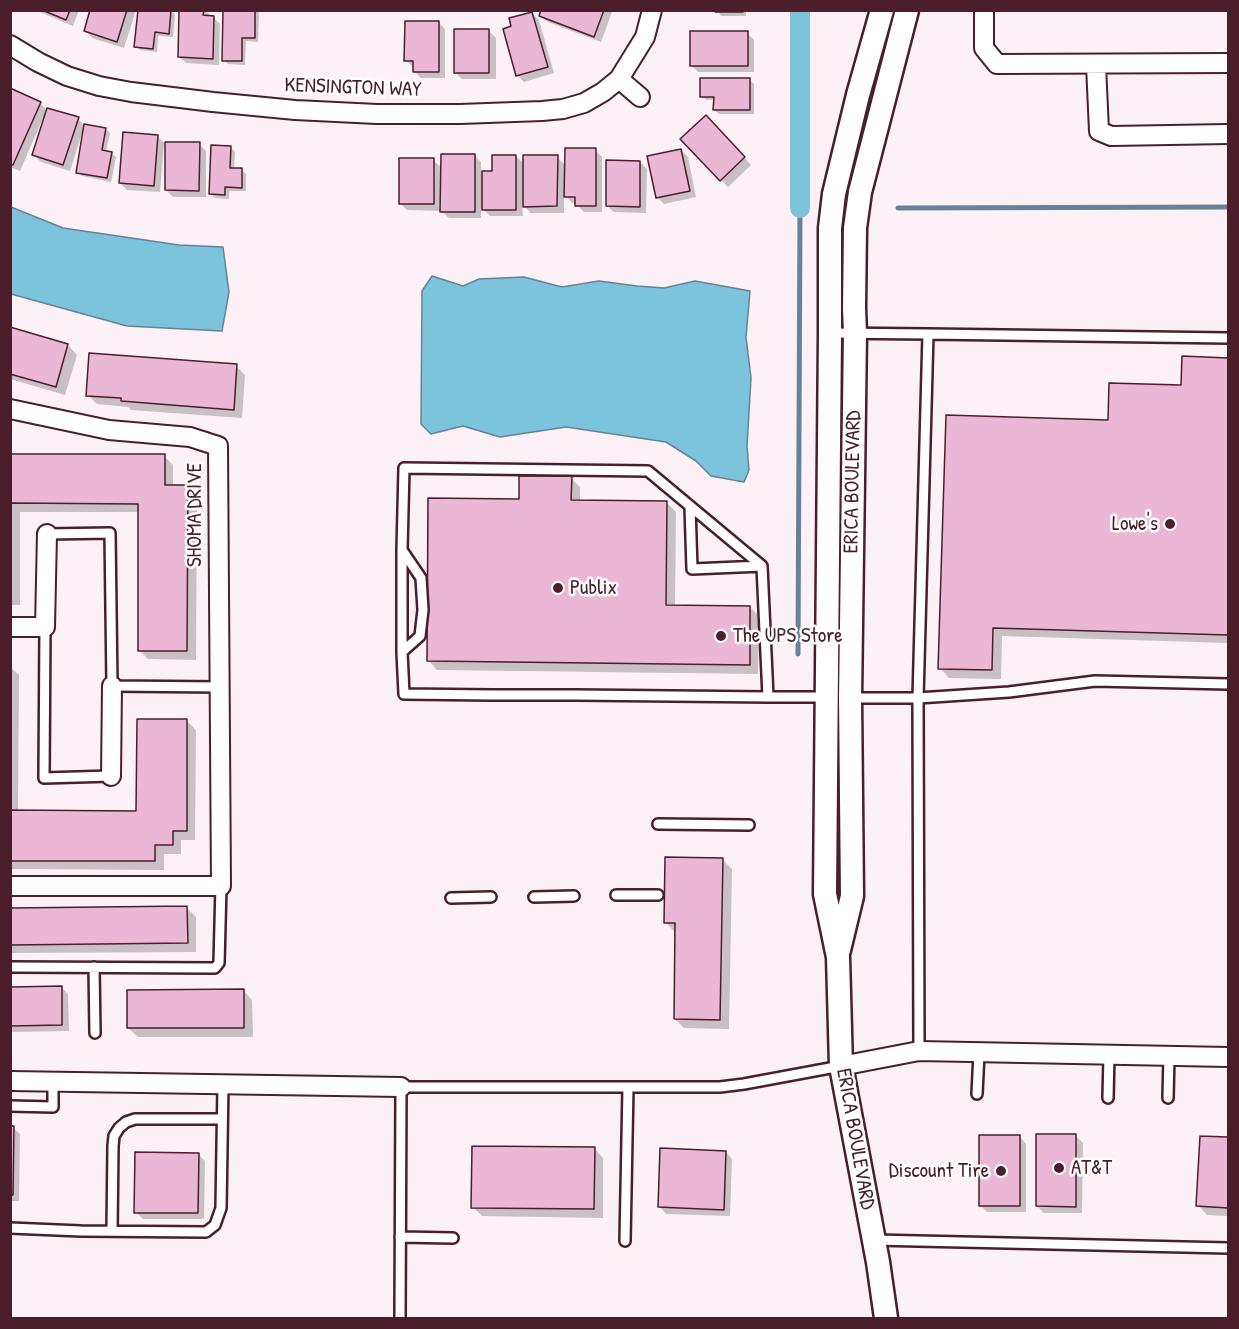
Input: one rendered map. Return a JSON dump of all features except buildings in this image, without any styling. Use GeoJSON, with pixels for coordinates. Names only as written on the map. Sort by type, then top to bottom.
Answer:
{"type":"FeatureCollection","features":[{"type":"Feature","properties":{"kind":"street","name":"KENSINGTON WAY"},"geometry":{"type":"LineString","coordinates":[[10,45],[67,76],[99,86],[213,102],[295,110],[377,114],[542,111],[563,109],[584,103],[619,79],[645,37],[652,10]]}},
{"type":"Feature","properties":{"kind":"street","name":"ERICA BOULEVARD"},"geometry":{"type":"LineString","coordinates":[[882,10],[834,194],[830,228],[825,894],[838,957],[841,1066],[874,1240],[886,1318]]}},
{"type":"Feature","properties":{"kind":"street","name":"ERICA BOULEVARD"},"geometry":{"type":"LineString","coordinates":[[838,957],[852,896],[850,698],[855,228],[860,192],[908,10]]}},
{"type":"Feature","properties":{"kind":"street"},"geometry":{"type":"LineString","coordinates":[[984,10],[984,48],[997,64],[1228,63]]}},
{"type":"Feature","properties":{"kind":"street"},"geometry":{"type":"LineString","coordinates":[[1096,65],[1099,131],[1111,136],[1228,134]]}},
{"type":"Feature","properties":{"kind":"street"},"geometry":{"type":"LineString","coordinates":[[619,79],[640,97]]}},
{"type":"Feature","properties":{"kind":"street","name":"SHOMA DRIVE"},"geometry":{"type":"LineString","coordinates":[[10,409],[109,430],[190,437],[218,446],[221,886]]}},
{"type":"Feature","properties":{"kind":"street"},"geometry":{"type":"LineString","coordinates":[[10,627],[45,627],[47,534]]}},
{"type":"Feature","properties":{"kind":"street"},"geometry":{"type":"LineString","coordinates":[[111,776],[112,686]]}},
{"type":"Feature","properties":{"kind":"street"},"geometry":{"type":"LineString","coordinates":[[10,886],[221,886]]}},
{"type":"Feature","properties":{"kind":"street"},"geometry":{"type":"LineString","coordinates":[[841,1066],[919,1051],[1228,1057]]}},
{"type":"Feature","properties":{"kind":"street"},"geometry":{"type":"LineString","coordinates":[[10,1081],[401,1087]]}},
{"type":"Feature","properties":{"kind":"lane"},"geometry":{"type":"LineString","coordinates":[[830,333],[1228,338]]}},
{"type":"Feature","properties":{"kind":"lane"},"geometry":{"type":"LineString","coordinates":[[919,1051],[918,698],[928,334]]}},
{"type":"Feature","properties":{"kind":"lane"},"geometry":{"type":"LineString","coordinates":[[768,697],[762,566],[648,471],[404,468],[402,550],[404,694],[827,698],[918,698],[1009,692],[1095,681],[1228,684]]}},
{"type":"Feature","properties":{"kind":"lane"},"geometry":{"type":"LineString","coordinates":[[690,507],[692,569],[762,566]]}},
{"type":"Feature","properties":{"kind":"lane"},"geometry":{"type":"LineString","coordinates":[[47,534],[110,533],[112,686],[219,687]]}},
{"type":"Feature","properties":{"kind":"lane"},"geometry":{"type":"LineString","coordinates":[[402,550],[422,578],[423,610],[420,636],[402,652]]}},
{"type":"Feature","properties":{"kind":"lane"},"geometry":{"type":"LineString","coordinates":[[45,627],[44,778],[111,776]]}},
{"type":"Feature","properties":{"kind":"lane"},"geometry":{"type":"LineString","coordinates":[[658,824],[749,825]]}},
{"type":"Feature","properties":{"kind":"lane","name":"SHOMA DRIVE"},"geometry":{"type":"LineString","coordinates":[[10,967],[215,968],[219,963],[221,886]]}},
{"type":"Feature","properties":{"kind":"lane"},"geometry":{"type":"LineString","coordinates":[[616,896],[658,895]]}},
{"type":"Feature","properties":{"kind":"lane"},"geometry":{"type":"LineString","coordinates":[[534,897],[574,896]]}},
{"type":"Feature","properties":{"kind":"lane"},"geometry":{"type":"LineString","coordinates":[[451,897],[491,897]]}},
{"type":"Feature","properties":{"kind":"lane"},"geometry":{"type":"LineString","coordinates":[[94,967],[95,1033]]}},
{"type":"Feature","properties":{"kind":"lane"},"geometry":{"type":"LineString","coordinates":[[977,1094],[979,1053]]}},
{"type":"Feature","properties":{"kind":"lane"},"geometry":{"type":"LineString","coordinates":[[1108,1098],[1109,1055]]}},
{"type":"Feature","properties":{"kind":"lane"},"geometry":{"type":"LineString","coordinates":[[1168,1056],[1168,1098]]}},
{"type":"Feature","properties":{"kind":"lane"},"geometry":{"type":"LineString","coordinates":[[400,1318],[401,1087],[720,1087],[841,1066]]}},
{"type":"Feature","properties":{"kind":"lane"},"geometry":{"type":"LineString","coordinates":[[10,1106],[53,1107],[53,1081]]}},
{"type":"Feature","properties":{"kind":"lane"},"geometry":{"type":"LineString","coordinates":[[10,1228],[206,1232],[215,1225],[221,1208],[223,1084]]}},
{"type":"Feature","properties":{"kind":"lane"},"geometry":{"type":"LineString","coordinates":[[625,1241],[628,1087]]}},
{"type":"Feature","properties":{"kind":"lane"},"geometry":{"type":"LineString","coordinates":[[112,1231],[113,1146],[114,1136],[119,1128],[135,1119],[222,1119]]}},
{"type":"Feature","properties":{"kind":"lane"},"geometry":{"type":"LineString","coordinates":[[400,1237],[453,1238]]}},
{"type":"Feature","properties":{"kind":"lane"},"geometry":{"type":"LineString","coordinates":[[874,1240],[1228,1248]]}},
{"type":"Feature","properties":{"kind":"water"},"geometry":{"type":"Polygon","coordinates":[[[11,207],[63,228],[179,245],[223,247],[229,292],[222,331],[127,326],[11,294],[11,207]]]}},
{"type":"Feature","properties":{"kind":"water"},"geometry":{"type":"Polygon","coordinates":[[[432,276],[463,286],[479,279],[524,277],[562,287],[599,281],[664,288],[695,281],[750,291],[746,337],[751,378],[747,446],[749,470],[744,482],[711,476],[696,461],[666,442],[566,427],[500,437],[463,426],[431,434],[421,424],[422,291],[432,276]]]}},
{"type":"Feature","properties":{"kind":"waterway"},"geometry":{"type":"LineString","coordinates":[[800,10],[800,208]]}},
{"type":"Feature","properties":{"kind":"waterway"},"geometry":{"type":"LineString","coordinates":[[898,208],[1228,207]]}},
{"type":"Feature","properties":{"kind":"waterway"},"geometry":{"type":"LineString","coordinates":[[798,654],[800,208]]}},
{"type":"Feature","properties":{"kind":"place","name":"Lowe's"},"geometry":{"type":"Point","coordinates":[1170,524]}},
{"type":"Feature","properties":{"kind":"place","name":"Publix"},"geometry":{"type":"Point","coordinates":[558,588]}},
{"type":"Feature","properties":{"kind":"place","name":"The UPS Store"},"geometry":{"type":"Point","coordinates":[721,636]}},
{"type":"Feature","properties":{"kind":"place","name":"AT&T"},"geometry":{"type":"Point","coordinates":[1059,1168]}},
{"type":"Feature","properties":{"kind":"place","name":"Discount Tire"},"geometry":{"type":"Point","coordinates":[1001,1171]}}]}
